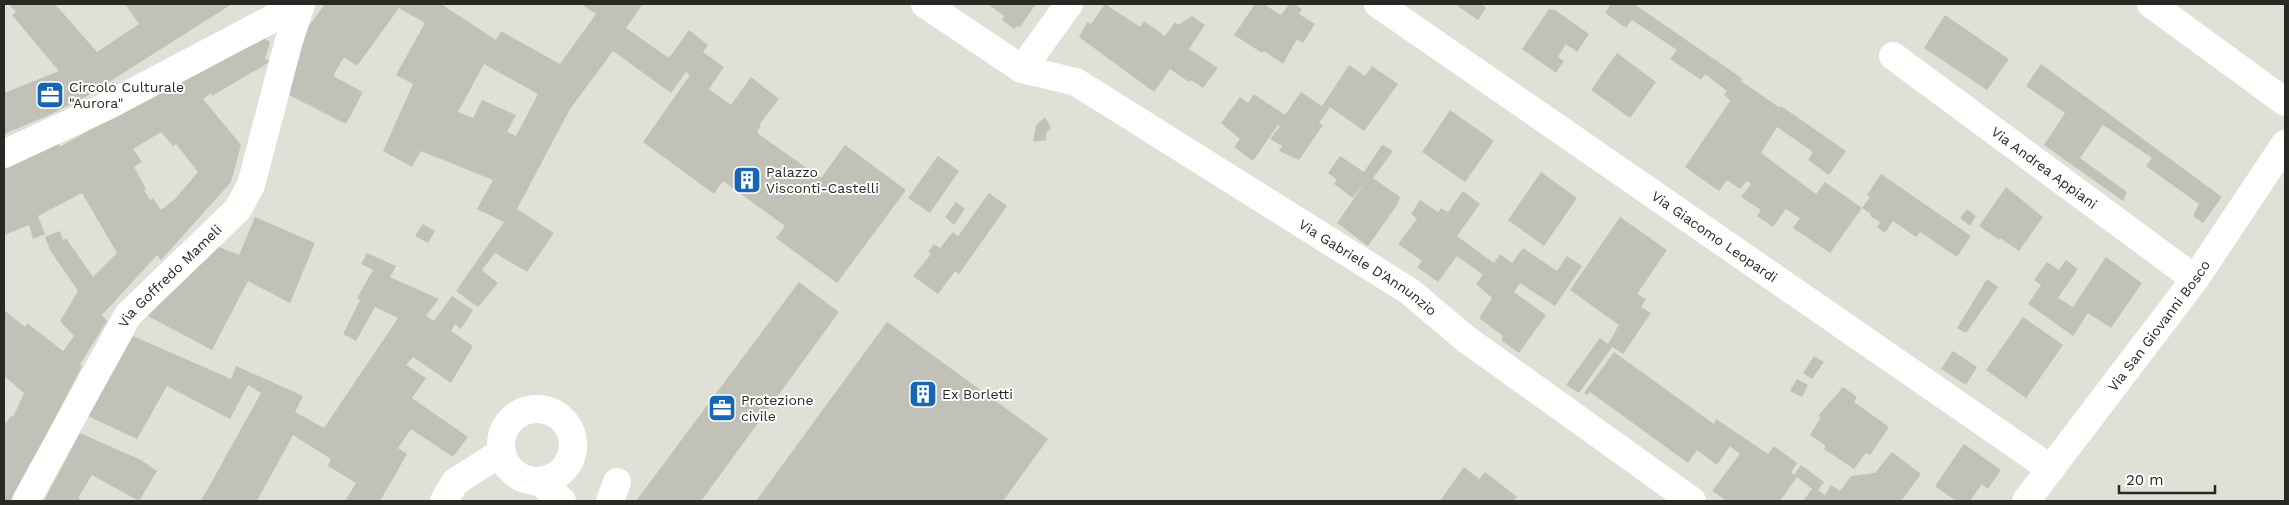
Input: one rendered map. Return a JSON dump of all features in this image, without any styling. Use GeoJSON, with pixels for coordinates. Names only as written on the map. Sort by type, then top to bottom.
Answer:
{"type":"FeatureCollection","features":[{"type":"Feature","properties":{"kind":"street"},"geometry":{"type":"LineString","coordinates":[[4,154],[107,106],[301,4]]}},
{"type":"Feature","properties":{"kind":"street","name":"Via Goffredo Mameli"},"geometry":{"type":"LineString","coordinates":[[26,501],[128,315],[238,209],[251,184],[288,44],[301,4]]}},
{"type":"Feature","properties":{"kind":"street"},"geometry":{"type":"LineString","coordinates":[[925,4],[1022,70],[1069,4]]}},
{"type":"Feature","properties":{"kind":"street","name":"Via Giacomo Leopardi"},"geometry":{"type":"LineString","coordinates":[[1378,4],[2051,469]]}},
{"type":"Feature","properties":{"kind":"street"},"geometry":{"type":"LineString","coordinates":[[2152,4],[2285,102]]}},
{"type":"Feature","properties":{"kind":"street"},"geometry":{"type":"LineString","coordinates":[[265,22],[280,26],[288,44]]}},
{"type":"Feature","properties":{"kind":"street","name":"Via Andrea Appiani"},"geometry":{"type":"LineString","coordinates":[[1893,56],[2195,279]]}},
{"type":"Feature","properties":{"kind":"street","name":"Via Gabriele D'Annunzio"},"geometry":{"type":"LineString","coordinates":[[1022,70],[1076,82],[1409,291],[1466,339],[1692,501]]}},
{"type":"Feature","properties":{"kind":"street","name":"Via San Giovanni Bosco"},"geometry":{"type":"LineString","coordinates":[[2026,501],[2195,279],[2285,144]]}},
{"type":"Feature","properties":{"kind":"street"},"geometry":{"type":"LineString","coordinates":[[539,481],[560,472],[568,464],[572,453],[573,441],[570,430],[555,413],[532,410],[521,413],[511,420],[501,440],[502,452],[511,470],[524,478],[539,481],[562,501]]}},
{"type":"Feature","properties":{"kind":"street"},"geometry":{"type":"LineString","coordinates":[[444,501],[455,482],[502,452]]}},
{"type":"Feature","properties":{"kind":"building"},"geometry":{"type":"Polygon","coordinates":[[[9,4],[55,4],[97,52],[139,24],[125,4],[232,4],[87,96],[47,116],[4,134],[4,93],[59,71],[12,15],[16,12],[9,4]]]}},
{"type":"Feature","properties":{"kind":"building"},"geometry":{"type":"Polygon","coordinates":[[[325,4],[441,4],[496,40],[501,31],[560,64],[596,14],[581,4],[643,4],[626,28],[669,58],[689,30],[708,45],[703,52],[724,67],[709,89],[731,105],[751,77],[779,99],[759,125],[761,126],[757,132],[760,135],[821,178],[845,145],[906,190],[837,283],[776,238],[785,226],[723,181],[714,194],[643,142],[690,75],[686,72],[671,93],[613,51],[570,109],[517,209],[554,233],[527,272],[495,253],[482,270],[498,283],[478,307],[456,291],[504,222],[477,209],[493,180],[421,151],[412,167],[383,151],[413,84],[396,75],[425,23],[399,8],[357,66],[344,57],[333,76],[363,92],[346,124],[283,92],[296,43],[325,4]],[[484,64],[458,112],[473,118],[482,100],[516,115],[507,132],[516,136],[538,94],[484,64]]]}},
{"type":"Feature","properties":{"kind":"building"},"geometry":{"type":"Polygon","coordinates":[[[988,4],[1036,4],[1020,27],[1017,26],[1014,29],[1002,20],[1004,16],[988,4]]]}},
{"type":"Feature","properties":{"kind":"building"},"geometry":{"type":"Polygon","coordinates":[[[1105,4],[1140,27],[1144,21],[1165,36],[1175,22],[1178,25],[1192,16],[1205,25],[1189,49],[1218,68],[1203,88],[1191,80],[1189,82],[1170,69],[1154,92],[1079,37],[1087,22],[1091,24],[1105,4]]]}},
{"type":"Feature","properties":{"kind":"building"},"geometry":{"type":"Polygon","coordinates":[[[1255,4],[1264,4],[1281,15],[1289,4],[1294,4],[1302,9],[1299,14],[1315,24],[1303,43],[1297,39],[1283,64],[1264,51],[1262,53],[1234,35],[1255,4]]]}},
{"type":"Feature","properties":{"kind":"building"},"geometry":{"type":"Polygon","coordinates":[[[1455,4],[1482,4],[1486,8],[1478,20],[1455,4]]]}},
{"type":"Feature","properties":{"kind":"building"},"geometry":{"type":"Polygon","coordinates":[[[1611,4],[1634,4],[1743,79],[1741,81],[1846,151],[1829,175],[1808,160],[1813,152],[1777,127],[1761,153],[1816,194],[1825,182],[1862,208],[1830,253],[1793,228],[1800,218],[1786,209],[1773,227],[1757,216],[1761,210],[1741,197],[1751,184],[1747,181],[1740,189],[1727,180],[1719,191],[1685,167],[1730,101],[1724,94],[1727,91],[1705,74],[1701,80],[1670,59],[1677,50],[1632,20],[1626,28],[1605,13],[1611,4]]]}},
{"type":"Feature","properties":{"kind":"building"},"geometry":{"type":"Polygon","coordinates":[[[1549,9],[1555,10],[1589,34],[1577,52],[1566,44],[1558,57],[1564,61],[1556,73],[1522,49],[1549,9]]]}},
{"type":"Feature","properties":{"kind":"building"},"geometry":{"type":"Polygon","coordinates":[[[1945,15],[2009,59],[1987,90],[1924,48],[1945,15]]]}},
{"type":"Feature","properties":{"kind":"building"},"geometry":{"type":"Polygon","coordinates":[[[258,34],[270,42],[265,59],[269,60],[268,63],[212,96],[211,93],[203,99],[241,145],[231,182],[161,260],[157,255],[102,315],[107,321],[80,364],[82,366],[11,501],[4,501],[4,426],[11,416],[13,417],[24,393],[4,376],[4,310],[25,327],[27,323],[63,351],[74,336],[60,321],[78,291],[50,250],[45,237],[60,231],[63,240],[66,238],[93,277],[117,253],[82,193],[38,216],[45,234],[33,239],[29,225],[4,235],[4,162],[58,142],[60,147],[258,34]],[[161,132],[133,149],[142,162],[134,167],[146,189],[144,190],[150,200],[153,198],[161,210],[175,199],[198,172],[176,144],[173,146],[161,132]]]}},
{"type":"Feature","properties":{"kind":"building"},"geometry":{"type":"Polygon","coordinates":[[[1617,53],[1656,82],[1630,118],[1591,90],[1617,53]]]}},
{"type":"Feature","properties":{"kind":"building"},"geometry":{"type":"Polygon","coordinates":[[[2041,64],[2222,197],[2203,223],[2193,216],[2199,204],[2146,166],[2152,158],[2103,125],[2080,158],[2127,192],[2123,201],[2044,145],[2065,113],[2026,86],[2041,64]]]}},
{"type":"Feature","properties":{"kind":"building"},"geometry":{"type":"Polygon","coordinates":[[[1349,65],[1365,76],[1372,66],[1398,84],[1364,131],[1330,107],[1319,123],[1323,125],[1299,160],[1279,151],[1282,146],[1270,139],[1280,126],[1278,125],[1253,161],[1234,147],[1240,139],[1221,123],[1240,97],[1248,103],[1254,94],[1285,115],[1301,92],[1322,106],[1349,65]]]}},
{"type":"Feature","properties":{"kind":"building"},"geometry":{"type":"Polygon","coordinates":[[[1450,110],[1494,141],[1465,182],[1422,152],[1450,110]]]}},
{"type":"Feature","properties":{"kind":"building"},"geometry":{"type":"Polygon","coordinates":[[[1045,117],[1051,128],[1046,133],[1046,140],[1033,142],[1036,125],[1045,117]]]}},
{"type":"Feature","properties":{"kind":"building"},"geometry":{"type":"Polygon","coordinates":[[[1382,145],[1393,151],[1373,178],[1400,197],[1397,205],[1368,246],[1337,223],[1367,180],[1353,198],[1334,184],[1337,180],[1328,173],[1340,156],[1364,172],[1382,145]]]}},
{"type":"Feature","properties":{"kind":"building"},"geometry":{"type":"Polygon","coordinates":[[[938,156],[959,171],[930,213],[908,198],[938,156]]]}},
{"type":"Feature","properties":{"kind":"building"},"geometry":{"type":"Polygon","coordinates":[[[1541,172],[1577,198],[1544,246],[1508,220],[1541,172]]]}},
{"type":"Feature","properties":{"kind":"building"},"geometry":{"type":"Polygon","coordinates":[[[1881,174],[1971,236],[1957,257],[1920,232],[1916,237],[1893,221],[1885,233],[1877,227],[1880,222],[1862,208],[1870,197],[1867,195],[1881,174]]]}},
{"type":"Feature","properties":{"kind":"building"},"geometry":{"type":"Polygon","coordinates":[[[2006,187],[2043,217],[2019,251],[1979,226],[2006,187]]]}},
{"type":"Feature","properties":{"kind":"building"},"geometry":{"type":"Polygon","coordinates":[[[1463,191],[1480,204],[1457,236],[1494,263],[1500,254],[1512,263],[1523,248],[1557,271],[1567,256],[1582,266],[1555,306],[1520,283],[1514,292],[1546,315],[1519,353],[1501,340],[1503,336],[1479,318],[1492,298],[1476,284],[1483,275],[1457,256],[1438,282],[1417,267],[1422,261],[1398,244],[1417,219],[1411,214],[1420,200],[1438,212],[1441,208],[1448,212],[1463,191]]]}},
{"type":"Feature","properties":{"kind":"building"},"geometry":{"type":"Polygon","coordinates":[[[989,193],[1007,206],[959,274],[955,271],[938,294],[913,276],[931,254],[928,252],[934,244],[940,248],[953,232],[958,236],[989,193]]]}},
{"type":"Feature","properties":{"kind":"building"},"geometry":{"type":"Polygon","coordinates":[[[956,202],[965,209],[954,225],[945,217],[956,202]]]}},
{"type":"Feature","properties":{"kind":"building"},"geometry":{"type":"Polygon","coordinates":[[[1967,209],[1976,216],[1970,226],[1960,218],[1967,209]]]}},
{"type":"Feature","properties":{"kind":"building"},"geometry":{"type":"Polygon","coordinates":[[[255,217],[315,243],[290,303],[248,281],[212,350],[148,316],[212,244],[239,255],[255,217]]]}},
{"type":"Feature","properties":{"kind":"building"},"geometry":{"type":"Polygon","coordinates":[[[1620,217],[1667,250],[1637,294],[1646,299],[1641,307],[1651,313],[1623,354],[1612,347],[1579,393],[1566,385],[1600,338],[1608,344],[1619,325],[1570,290],[1620,217]]]}},
{"type":"Feature","properties":{"kind":"building"},"geometry":{"type":"Polygon","coordinates":[[[423,224],[435,231],[428,243],[415,236],[423,224]]]}},
{"type":"Feature","properties":{"kind":"building"},"geometry":{"type":"Polygon","coordinates":[[[367,253],[396,266],[390,277],[439,299],[426,316],[434,321],[452,296],[473,310],[461,329],[455,324],[451,331],[473,346],[451,383],[413,357],[406,365],[426,378],[412,398],[468,437],[453,457],[411,429],[398,448],[407,454],[380,501],[345,501],[356,483],[328,466],[331,459],[293,435],[257,501],[201,501],[261,393],[248,385],[230,419],[167,386],[137,439],[88,416],[133,336],[231,379],[236,366],[303,396],[295,412],[324,428],[398,318],[375,307],[356,341],[343,334],[360,300],[357,298],[373,270],[361,264],[367,253]]]}},
{"type":"Feature","properties":{"kind":"building"},"geometry":{"type":"Polygon","coordinates":[[[2106,257],[2142,283],[2111,328],[2088,313],[2073,336],[2028,304],[2041,285],[2034,280],[2047,262],[2059,270],[2066,260],[2078,269],[2058,298],[2073,307],[2106,257]]]}},
{"type":"Feature","properties":{"kind":"building"},"geometry":{"type":"Polygon","coordinates":[[[1987,279],[1998,287],[1966,333],[1957,328],[1987,279]]]}},
{"type":"Feature","properties":{"kind":"building"},"geometry":{"type":"Polygon","coordinates":[[[799,282],[839,312],[701,501],[636,501],[799,282]]]}},
{"type":"Feature","properties":{"kind":"building"},"geometry":{"type":"Polygon","coordinates":[[[2023,317],[2063,345],[2026,398],[1986,370],[2023,317]]]}},
{"type":"Feature","properties":{"kind":"building","name":"Ex Borletti"},"geometry":{"type":"Polygon","coordinates":[[[887,322],[1048,439],[1003,501],[756,501],[887,322]]]}},
{"type":"Feature","properties":{"kind":"building"},"geometry":{"type":"Polygon","coordinates":[[[1953,351],[1977,367],[1966,385],[1941,369],[1953,351]]]}},
{"type":"Feature","properties":{"kind":"building"},"geometry":{"type":"Polygon","coordinates":[[[1614,352],[1714,424],[1716,419],[1768,454],[1774,446],[1797,463],[1791,472],[1794,475],[1801,465],[1824,482],[1818,490],[1825,495],[1831,485],[1840,491],[1851,476],[1875,473],[1892,452],[1921,474],[1901,501],[1803,501],[1812,489],[1797,477],[1780,501],[1727,501],[1712,491],[1740,454],[1730,446],[1717,465],[1697,450],[1688,463],[1590,392],[1587,395],[1584,393],[1614,352]]]}},
{"type":"Feature","properties":{"kind":"building"},"geometry":{"type":"Polygon","coordinates":[[[1814,356],[1824,362],[1812,379],[1803,373],[1814,356]]]}},
{"type":"Feature","properties":{"kind":"building"},"geometry":{"type":"Polygon","coordinates":[[[1797,379],[1808,385],[1802,397],[1790,391],[1797,379]]]}},
{"type":"Feature","properties":{"kind":"building"},"geometry":{"type":"Polygon","coordinates":[[[1843,387],[1857,397],[1854,402],[1889,427],[1870,455],[1866,453],[1854,469],[1824,449],[1826,446],[1810,435],[1821,417],[1818,416],[1843,387]]]}},
{"type":"Feature","properties":{"kind":"building"},"geometry":{"type":"Polygon","coordinates":[[[80,433],[141,460],[157,471],[139,501],[92,475],[78,498],[84,501],[44,501],[80,433]]]}},
{"type":"Feature","properties":{"kind":"building"},"geometry":{"type":"Polygon","coordinates":[[[1964,444],[2001,470],[1988,489],[1982,484],[1970,501],[1956,501],[1935,486],[1964,444]]]}},
{"type":"Feature","properties":{"kind":"building"},"geometry":{"type":"Polygon","coordinates":[[[1464,467],[1479,479],[1485,472],[1517,497],[1514,500],[1516,501],[1440,501],[1464,467]]]}},
{"type":"Feature","properties":{"kind":"place","name":"Circolo Culturale \"Aurora\""},"geometry":{"type":"Point","coordinates":[50,95]}},
{"type":"Feature","properties":{"kind":"place","name":"Palazzo Visconti-Castelli"},"geometry":{"type":"Point","coordinates":[747,180]}},
{"type":"Feature","properties":{"kind":"place","name":"Ex Borletti"},"geometry":{"type":"Point","coordinates":[923,394]}},
{"type":"Feature","properties":{"kind":"place","name":"Protezione civile"},"geometry":{"type":"Point","coordinates":[722,408]}}]}
